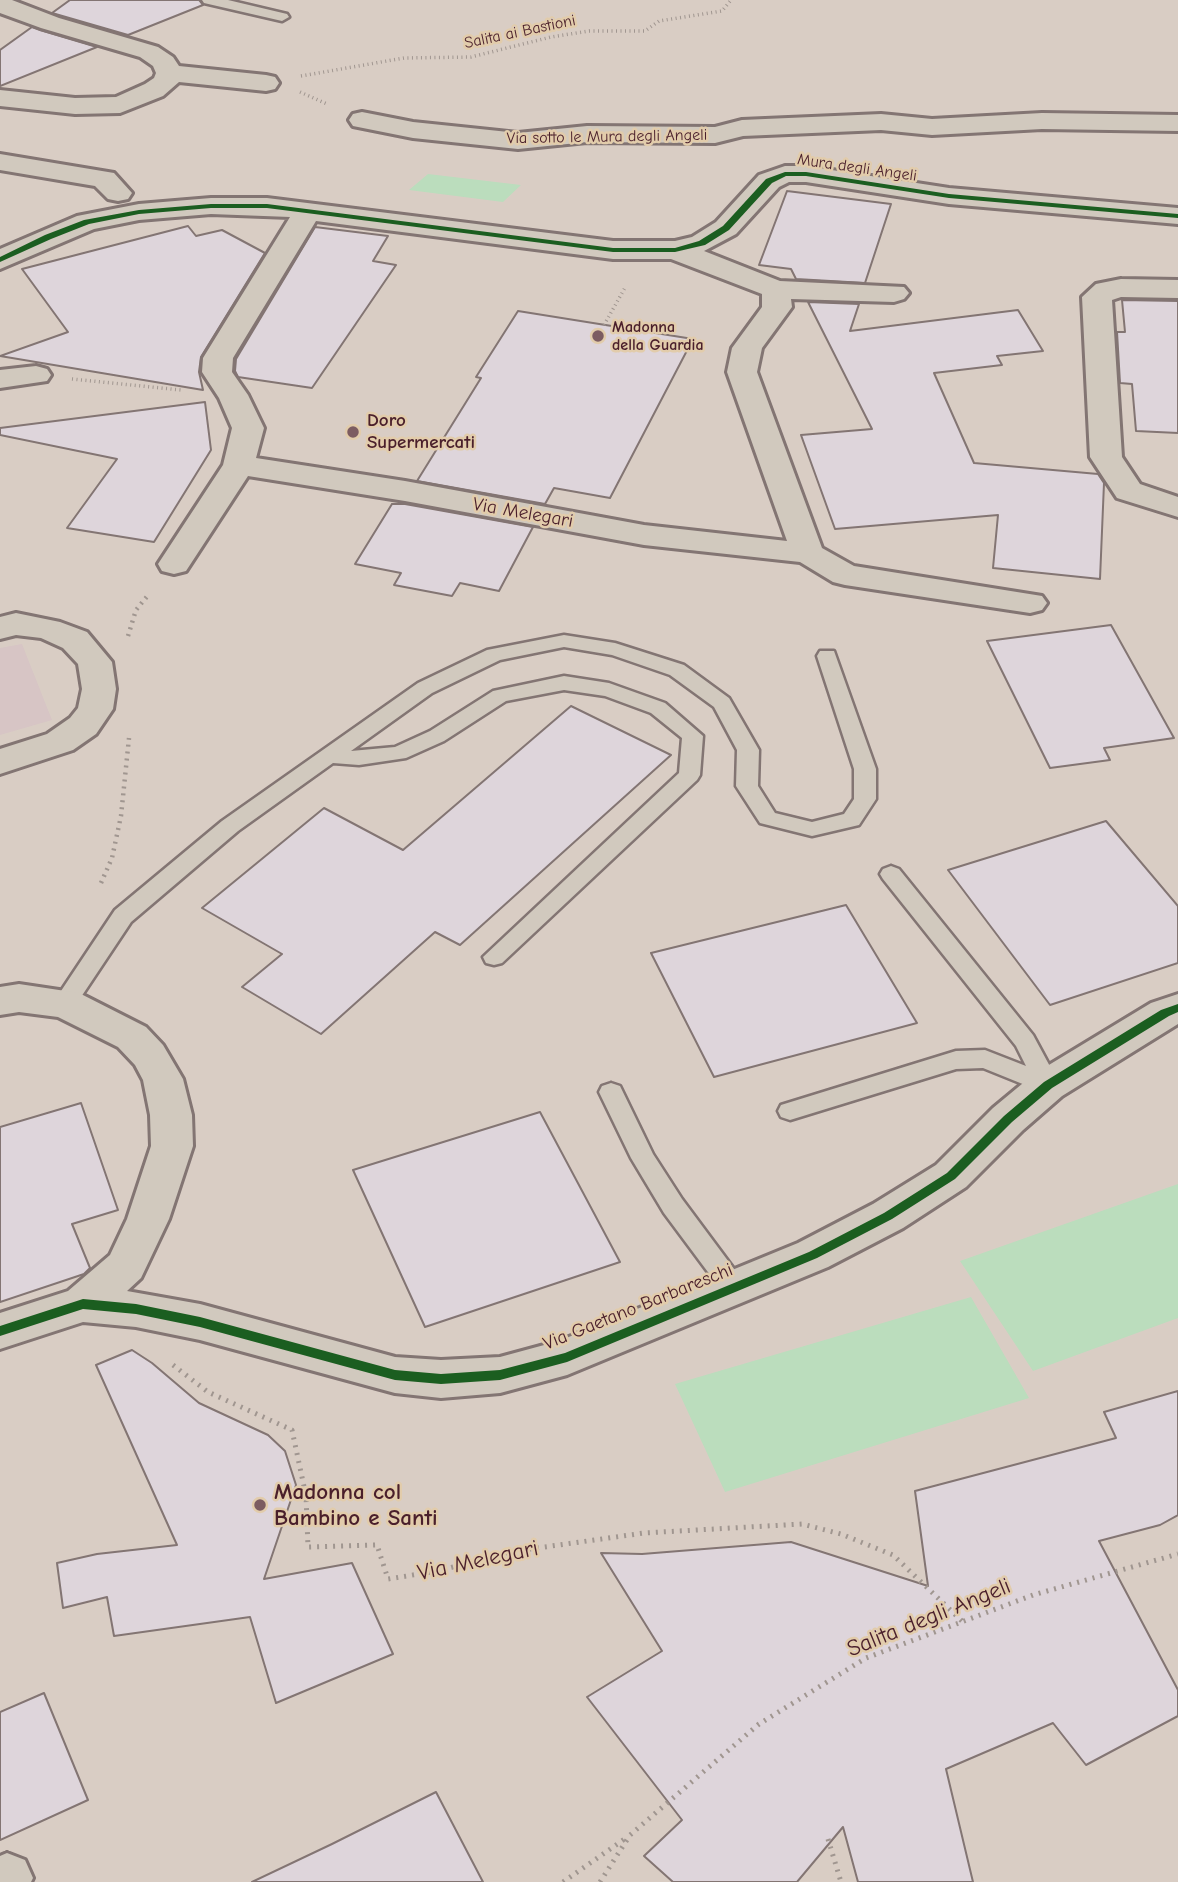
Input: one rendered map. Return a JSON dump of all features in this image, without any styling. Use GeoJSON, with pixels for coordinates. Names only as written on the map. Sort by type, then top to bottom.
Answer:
{"type":"FeatureCollection","features":[{"type":"Feature","properties":{"kind":"street"},"geometry":{"type":"LineString","coordinates":[[0,4],[50,23],[149,52],[164,62],[170,73]]}},
{"type":"Feature","properties":{"kind":"street"},"geometry":{"type":"LineString","coordinates":[[170,73],[266,83]]}},
{"type":"Feature","properties":{"kind":"street"},"geometry":{"type":"LineString","coordinates":[[0,98],[75,106],[120,105],[154,90],[166,82],[170,73]]}},
{"type":"Feature","properties":{"kind":"street","name":"Via sotto le Mura degli Angeli"},"geometry":{"type":"LineString","coordinates":[[362,120],[412,130],[518,141],[587,134],[715,135],[742,128],[881,122],[932,127],[1042,121],[1178,123]]}},
{"type":"Feature","properties":{"kind":"street"},"geometry":{"type":"LineString","coordinates":[[0,162],[104,179],[118,193]]}},
{"type":"Feature","properties":{"kind":"street","name":"Mura degli Angeli"},"geometry":{"type":"LineString","coordinates":[[0,260],[70,228],[139,212],[238,206],[308,211],[578,246],[646,251],[675,250],[702,243],[726,228],[769,181],[785,174],[806,173],[929,193],[1178,216]]}},
{"type":"Feature","properties":{"kind":"street"},"geometry":{"type":"LineString","coordinates":[[174,564],[239,466],[248,428],[233,395],[217,372],[218,358],[308,211]]}},
{"type":"Feature","properties":{"kind":"street","name":"Mura degli Angeli"},"geometry":{"type":"LineString","coordinates":[[1127,213],[1178,236]]}},
{"type":"Feature","properties":{"kind":"street"},"geometry":{"type":"LineString","coordinates":[[675,250],[776,289],[894,292]]}},
{"type":"Feature","properties":{"kind":"street"},"geometry":{"type":"LineString","coordinates":[[1178,289],[1121,288],[1106,290],[1097,297],[1106,457],[1128,491],[1178,507]]}},
{"type":"Feature","properties":{"kind":"street"},"geometry":{"type":"LineString","coordinates":[[776,289],[777,307],[747,348],[742,372],[807,553]]}},
{"type":"Feature","properties":{"kind":"street"},"geometry":{"type":"LineString","coordinates":[[0,379],[36,375]]}},
{"type":"Feature","properties":{"kind":"street","name":"Via Melegari"},"geometry":{"type":"LineString","coordinates":[[239,466],[405,491],[644,535],[807,553],[845,575],[1030,603]]}},
{"type":"Feature","properties":{"kind":"street"},"geometry":{"type":"LineString","coordinates":[[0,628],[16,624],[48,629],[75,640],[95,662],[99,689],[95,709],[83,726],[60,742],[0,762]]}},
{"type":"Feature","properties":{"kind":"street"},"geometry":{"type":"LineString","coordinates":[[0,1001],[19,998],[65,1003],[132,1037],[149,1055],[163,1079],[171,1115],[172,1146],[148,1219],[125,1266],[83,1304]]}},
{"type":"Feature","properties":{"kind":"street","name":"Via Gaetano Barbareschi"},"geometry":{"type":"LineString","coordinates":[[0,1331],[83,1304],[136,1309],[200,1322],[395,1375],[441,1379],[500,1375],[567,1357],[813,1255],[888,1216],[951,1176],[1008,1119],[1048,1084],[1165,1013],[1178,1008]]}},
{"type":"Feature","properties":{"kind":"lane"},"geometry":{"type":"LineString","coordinates":[[209,0],[282,17]]}},
{"type":"Feature","properties":{"kind":"lane"},"geometry":{"type":"LineString","coordinates":[[65,1003],[123,916],[230,826],[425,688],[494,655],[564,641],[615,649],[677,670],[722,703],[748,750],[747,786],[768,818],[812,829],[852,820],[865,799],[865,769],[827,656]]}},
{"type":"Feature","properties":{"kind":"lane"},"geometry":{"type":"LineString","coordinates":[[327,756],[359,758],[398,753],[437,736],[500,696],[564,683],[609,690],[658,708],[693,736],[689,775],[494,957]]}},
{"type":"Feature","properties":{"kind":"lane"},"geometry":{"type":"LineString","coordinates":[[891,874],[1025,1041],[1048,1084]]}},
{"type":"Feature","properties":{"kind":"lane"},"geometry":{"type":"LineString","coordinates":[[790,1111],[956,1060],[985,1059],[1048,1084]]}},
{"type":"Feature","properties":{"kind":"lane"},"geometry":{"type":"LineString","coordinates":[[611,1092],[643,1158],[673,1206],[734,1288]]}},
{"type":"Feature","properties":{"kind":"path"},"geometry":{"type":"LineString","coordinates":[[266,83],[294,89],[362,120]]}},
{"type":"Feature","properties":{"kind":"path"},"geometry":{"type":"LineString","coordinates":[[36,375],[233,395]]}},
{"type":"Feature","properties":{"kind":"path"},"geometry":{"type":"LineString","coordinates":[[127,642],[136,610],[174,564]]}},
{"type":"Feature","properties":{"kind":"path"},"geometry":{"type":"LineString","coordinates":[[96,896],[112,858],[121,816],[130,744],[128,733]]}},
{"type":"Feature","properties":{"kind":"path"},"geometry":{"type":"LineString","coordinates":[[563,1882],[630,1835]]}},
{"type":"Feature","properties":{"kind":"path"},"geometry":{"type":"LineString","coordinates":[[828,1839],[841,1882]]}},
{"type":"Feature","properties":{"kind":"shaded area"},"geometry":{"type":"Polygon","coordinates":[[[22,644],[52,720],[0,735],[0,648],[22,644]]]}},
{"type":"Feature","properties":{"kind":"green space"},"geometry":{"type":"Polygon","coordinates":[[[428,174],[521,185],[503,202],[409,190],[428,174]]]}},
{"type":"Feature","properties":{"kind":"green space"},"geometry":{"type":"Polygon","coordinates":[[[1178,1184],[1178,1318],[1033,1371],[960,1261],[1178,1184]]]}},
{"type":"Feature","properties":{"kind":"green space"},"geometry":{"type":"Polygon","coordinates":[[[971,1297],[1029,1398],[725,1492],[675,1384],[971,1297]]]}},
{"type":"Feature","properties":{"kind":"building"},"geometry":{"type":"Polygon","coordinates":[[[70,0],[199,0],[203,5],[128,35],[52,13],[70,0]]]}},
{"type":"Feature","properties":{"kind":"building"},"geometry":{"type":"Polygon","coordinates":[[[32,27],[97,47],[0,86],[0,50],[32,27]]]}},
{"type":"Feature","properties":{"kind":"building"},"geometry":{"type":"Polygon","coordinates":[[[787,191],[891,204],[865,283],[796,279],[791,269],[759,265],[787,191]]]}},
{"type":"Feature","properties":{"kind":"building"},"geometry":{"type":"Polygon","coordinates":[[[188,226],[196,236],[222,230],[265,253],[201,357],[199,372],[203,390],[0,356],[68,332],[22,269],[188,226]]]}},
{"type":"Feature","properties":{"kind":"building"},"geometry":{"type":"Polygon","coordinates":[[[315,227],[388,236],[373,261],[396,265],[312,388],[238,377],[235,371],[236,359],[315,227]]]}},
{"type":"Feature","properties":{"kind":"building"},"geometry":{"type":"Polygon","coordinates":[[[1122,300],[1178,301],[1178,433],[1136,431],[1132,384],[1120,383],[1117,332],[1125,332],[1122,300]]]}},
{"type":"Feature","properties":{"kind":"building"},"geometry":{"type":"Polygon","coordinates":[[[808,302],[859,304],[850,331],[1018,310],[1043,351],[997,356],[1002,365],[934,373],[974,463],[1098,474],[1104,483],[1100,579],[993,568],[998,515],[835,529],[801,435],[872,429],[808,302]]]}},
{"type":"Feature","properties":{"kind":"building"},"geometry":{"type":"Polygon","coordinates":[[[518,311],[693,339],[610,498],[554,488],[545,504],[417,481],[481,378],[476,377],[518,311]]]}},
{"type":"Feature","properties":{"kind":"building"},"geometry":{"type":"Polygon","coordinates":[[[205,402],[211,450],[154,542],[67,528],[117,459],[0,435],[0,428],[205,402]]]}},
{"type":"Feature","properties":{"kind":"building"},"geometry":{"type":"Polygon","coordinates":[[[392,504],[533,527],[499,591],[460,583],[452,596],[394,585],[401,573],[355,564],[392,504]]]}},
{"type":"Feature","properties":{"kind":"building"},"geometry":{"type":"Polygon","coordinates":[[[1111,625],[1174,738],[1104,748],[1110,760],[1050,768],[987,641],[1111,625]]]}},
{"type":"Feature","properties":{"kind":"building"},"geometry":{"type":"Polygon","coordinates":[[[571,706],[671,755],[460,945],[435,932],[321,1034],[242,987],[282,954],[202,908],[324,808],[403,850],[571,706]]]}},
{"type":"Feature","properties":{"kind":"building"},"geometry":{"type":"Polygon","coordinates":[[[1106,821],[1178,906],[1178,963],[1050,1005],[948,870],[1106,821]]]}},
{"type":"Feature","properties":{"kind":"building"},"geometry":{"type":"Polygon","coordinates":[[[846,905],[917,1023],[714,1077],[651,953],[846,905]]]}},
{"type":"Feature","properties":{"kind":"building"},"geometry":{"type":"Polygon","coordinates":[[[81,1103],[118,1210],[72,1224],[90,1268],[84,1274],[0,1302],[0,1127],[81,1103]]]}},
{"type":"Feature","properties":{"kind":"building"},"geometry":{"type":"Polygon","coordinates":[[[540,1112],[620,1262],[425,1327],[353,1170],[540,1112]]]}},
{"type":"Feature","properties":{"kind":"building"},"geometry":{"type":"Polygon","coordinates":[[[132,1350],[152,1363],[199,1403],[268,1435],[285,1451],[296,1485],[264,1579],[352,1563],[393,1654],[276,1703],[250,1617],[114,1636],[107,1597],[63,1608],[57,1563],[97,1554],[177,1545],[96,1365],[132,1350]]]}},
{"type":"Feature","properties":{"kind":"building"},"geometry":{"type":"Polygon","coordinates":[[[1178,1391],[1178,1515],[1160,1525],[1099,1541],[1178,1690],[1178,1716],[1086,1765],[1053,1723],[946,1769],[973,1882],[858,1882],[843,1827],[797,1882],[673,1882],[644,1856],[682,1820],[587,1697],[662,1651],[601,1553],[642,1554],[791,1542],[928,1586],[915,1491],[1116,1438],[1104,1412],[1178,1391]]]}},
{"type":"Feature","properties":{"kind":"building"},"geometry":{"type":"Polygon","coordinates":[[[44,1693],[88,1800],[0,1840],[0,1712],[44,1693]]]}},
{"type":"Feature","properties":{"kind":"building"},"geometry":{"type":"Polygon","coordinates":[[[436,1792],[483,1882],[252,1882],[332,1844],[436,1792]]]}},
{"type":"Feature","properties":{"kind":"cycle path"},"geometry":{"type":"LineString","coordinates":[[0,260],[87,222],[139,212],[211,206],[267,206],[613,250],[675,250],[702,243],[726,228],[769,181],[785,174],[806,174],[949,196],[1178,216]]}},
{"type":"Feature","properties":{"kind":"cycle path"},"geometry":{"type":"LineString","coordinates":[[0,1331],[83,1304],[136,1309],[200,1322],[395,1375],[441,1379],[500,1375],[567,1357],[813,1255],[888,1216],[951,1176],[1008,1119],[1048,1085],[1165,1013],[1178,1008]]}},
{"type":"Feature","properties":{"kind":"place","name":"Madonna della Guardia"},"geometry":{"type":"Point","coordinates":[598,336]}},
{"type":"Feature","properties":{"kind":"place","name":"Doro Supermercati"},"geometry":{"type":"Point","coordinates":[353,432]}},
{"type":"Feature","properties":{"kind":"place","name":"Madonna col Bambino e Santi"},"geometry":{"type":"Point","coordinates":[260,1505]}}]}
